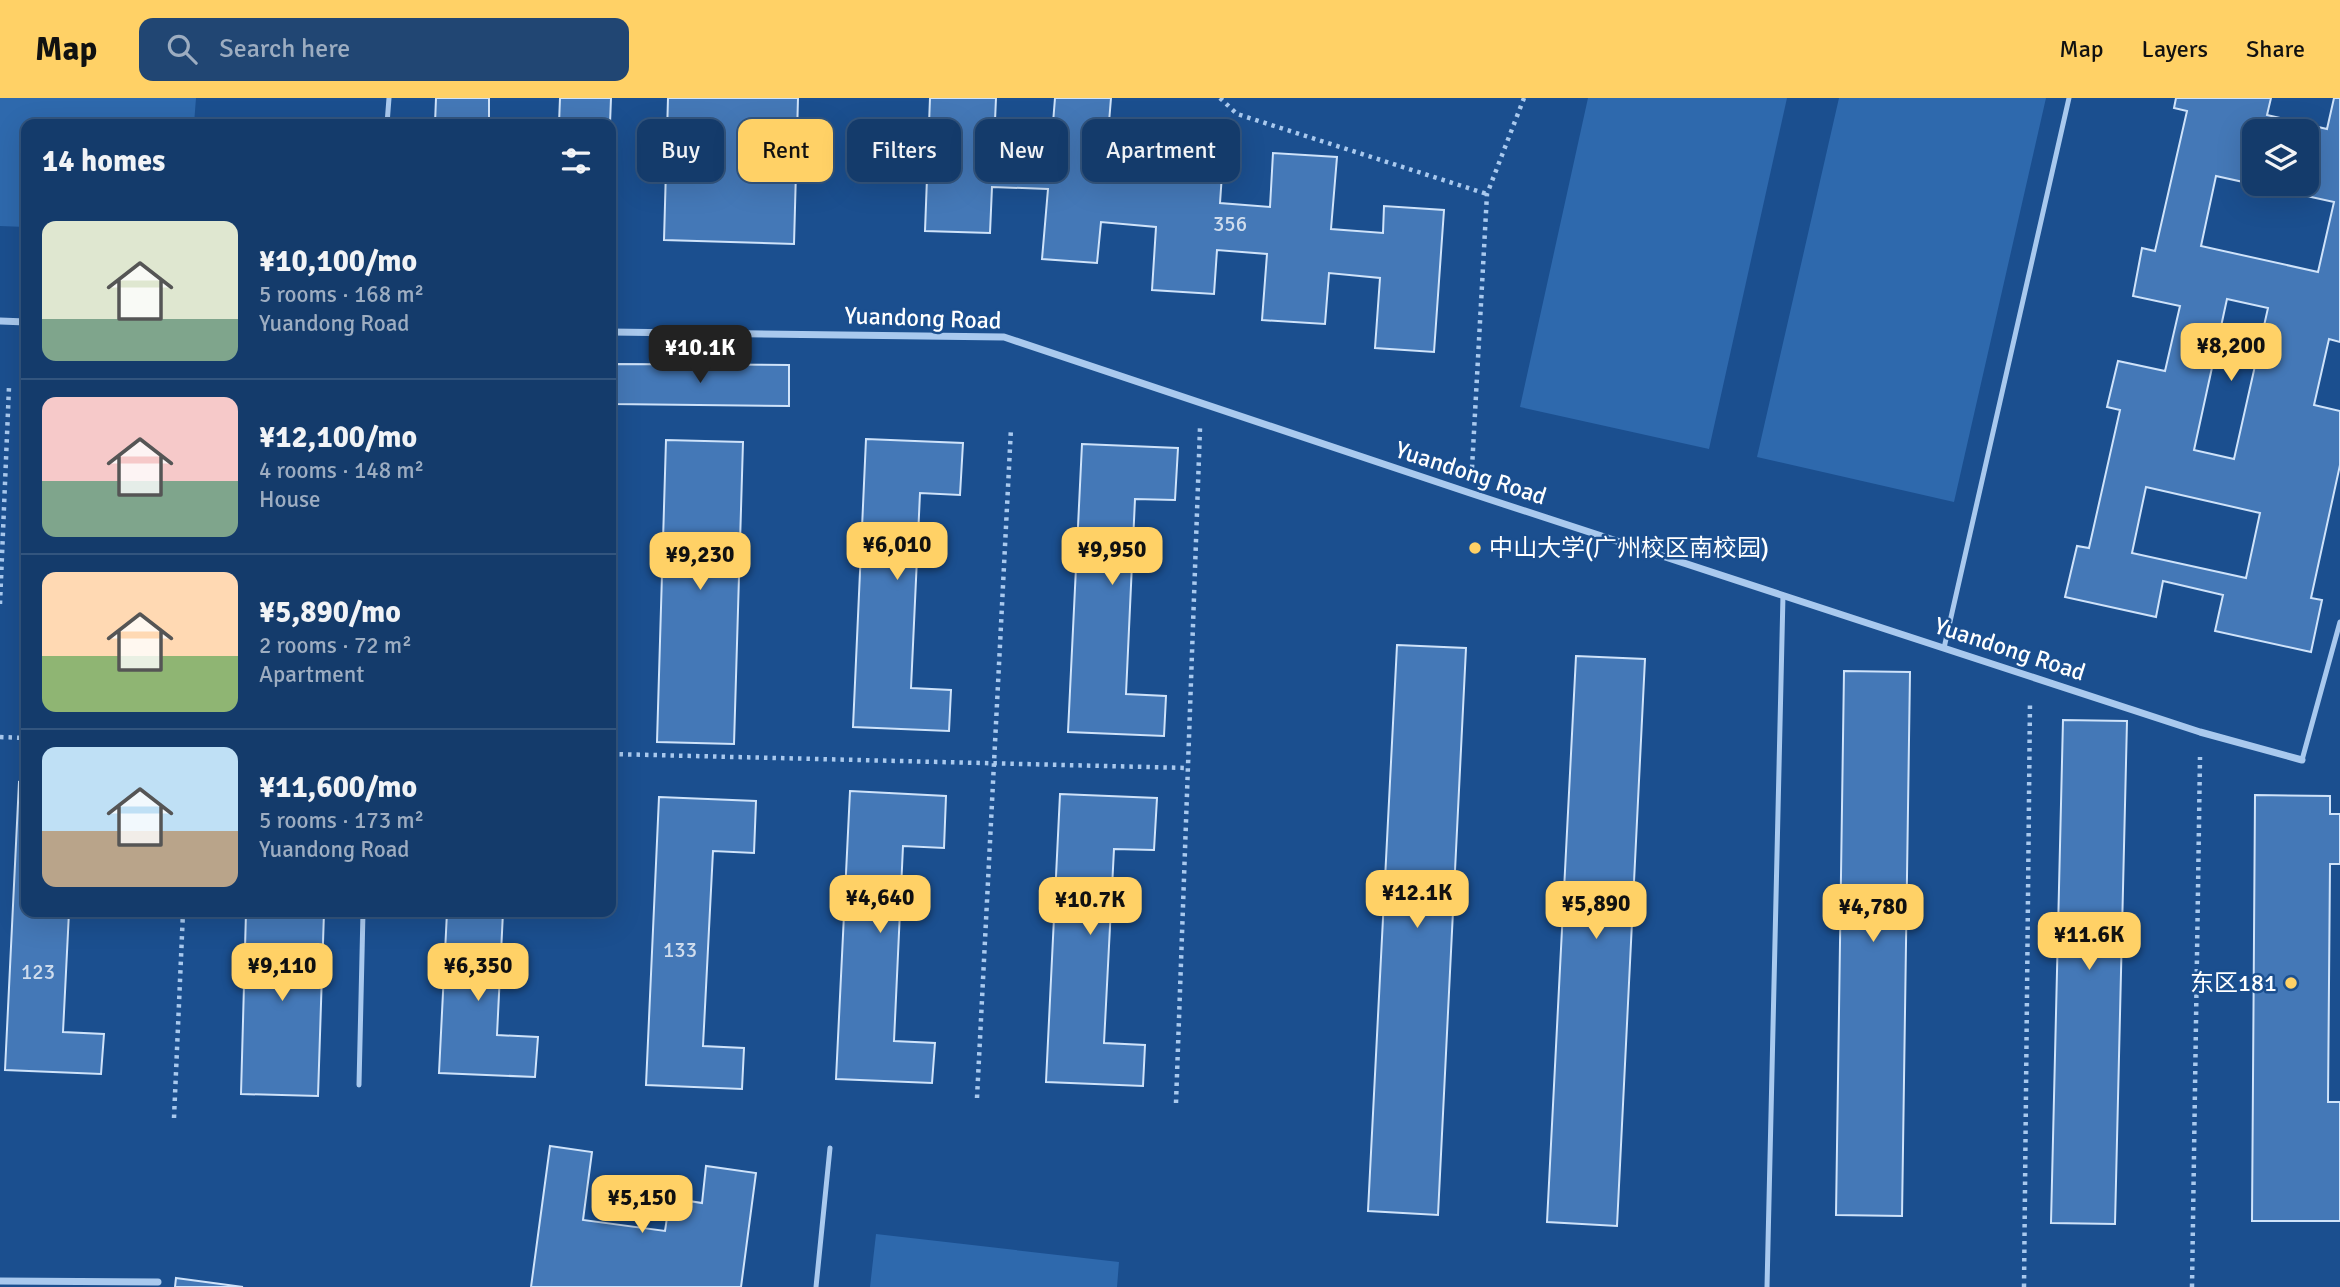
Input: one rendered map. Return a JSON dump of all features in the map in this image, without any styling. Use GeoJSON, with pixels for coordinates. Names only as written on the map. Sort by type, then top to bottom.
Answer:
{"type":"FeatureCollection","features":[{"type":"Feature","properties":{"kind":"street"},"geometry":{"type":"LineString","coordinates":[[0,321],[21,322]]}},
{"type":"Feature","properties":{"kind":"street","name":"Yuandong Road"},"geometry":{"type":"LineString","coordinates":[[616,332],[1004,337],[2200,732],[2302,760]]}},
{"type":"Feature","properties":{"kind":"street"},"geometry":{"type":"LineString","coordinates":[[0,1281],[158,1282]]}},
{"type":"Feature","properties":{"kind":"lane"},"geometry":{"type":"LineString","coordinates":[[387,119],[388,98]]}},
{"type":"Feature","properties":{"kind":"lane"},"geometry":{"type":"LineString","coordinates":[[1944,648],[2069,98]]}},
{"type":"Feature","properties":{"kind":"lane"},"geometry":{"type":"LineString","coordinates":[[1767,1287],[1783,595]]}},
{"type":"Feature","properties":{"kind":"lane"},"geometry":{"type":"LineString","coordinates":[[2302,760],[2340,622]]}},
{"type":"Feature","properties":{"kind":"lane"},"geometry":{"type":"LineString","coordinates":[[359,1085],[363,917]]}},
{"type":"Feature","properties":{"kind":"lane"},"geometry":{"type":"LineString","coordinates":[[816,1287],[830,1147]]}},
{"type":"Feature","properties":{"kind":"path"},"geometry":{"type":"LineString","coordinates":[[1220,98],[1237,114],[1488,194]]}},
{"type":"Feature","properties":{"kind":"path"},"geometry":{"type":"LineString","coordinates":[[1470,493],[1488,194],[1524,98]]}},
{"type":"Feature","properties":{"kind":"path"},"geometry":{"type":"LineString","coordinates":[[0,604],[9,387]]}},
{"type":"Feature","properties":{"kind":"path"},"geometry":{"type":"LineString","coordinates":[[1176,1103],[1202,402]]}},
{"type":"Feature","properties":{"kind":"path"},"geometry":{"type":"LineString","coordinates":[[977,1098],[1011,428]]}},
{"type":"Feature","properties":{"kind":"path"},"geometry":{"type":"LineString","coordinates":[[2024,1287],[2031,676]]}},
{"type":"Feature","properties":{"kind":"path"},"geometry":{"type":"LineString","coordinates":[[2192,1287],[2200,732]]}},
{"type":"Feature","properties":{"kind":"path"},"geometry":{"type":"LineString","coordinates":[[0,737],[21,738]]}},
{"type":"Feature","properties":{"kind":"path"},"geometry":{"type":"LineString","coordinates":[[616,754],[1188,768]]}},
{"type":"Feature","properties":{"kind":"path"},"geometry":{"type":"LineString","coordinates":[[174,1118],[183,917]]}},
{"type":"Feature","properties":{"kind":"shaded area"},"geometry":{"type":"Polygon","coordinates":[[[0,98],[196,98],[194,119],[21,119],[21,227],[0,226],[0,98]]]}},
{"type":"Feature","properties":{"kind":"shaded area"},"geometry":{"type":"Polygon","coordinates":[[[1588,98],[1787,98],[1709,449],[1520,407],[1588,98]]]}},
{"type":"Feature","properties":{"kind":"shaded area"},"geometry":{"type":"Polygon","coordinates":[[[1839,98],[2046,98],[1954,502],[1757,457],[1839,98]]]}},
{"type":"Feature","properties":{"kind":"shaded area"},"geometry":{"type":"Polygon","coordinates":[[[876,1234],[1119,1262],[1117,1287],[870,1287],[876,1234]]]}},
{"type":"Feature","properties":{"kind":"building"},"geometry":{"type":"Polygon","coordinates":[[[436,98],[489,98],[489,119],[435,119],[436,98]]]}},
{"type":"Feature","properties":{"kind":"building"},"geometry":{"type":"Polygon","coordinates":[[[560,98],[611,98],[610,119],[559,119],[560,98]]]}},
{"type":"Feature","properties":{"kind":"building"},"geometry":{"type":"Polygon","coordinates":[[[668,98],[798,98],[797,119],[738,119],[738,182],[796,182],[794,244],[664,240],[666,182],[724,182],[724,119],[667,119],[668,98]]]}},
{"type":"Feature","properties":{"kind":"building"},"geometry":{"type":"Polygon","coordinates":[[[930,98],[996,98],[995,119],[975,119],[975,182],[1068,182],[1068,119],[1053,119],[1055,98],[1111,98],[1109,119],[1082,119],[1082,182],[1221,182],[1220,203],[1270,207],[1273,153],[1337,157],[1331,229],[1383,233],[1384,206],[1444,210],[1434,352],[1375,348],[1380,278],[1329,273],[1325,324],[1262,320],[1267,254],[1217,250],[1214,294],[1152,290],[1156,227],[1101,222],[1097,263],[1042,259],[1048,189],[992,187],[990,233],[925,231],[927,182],[961,182],[961,119],[929,119],[930,98]]]}},
{"type":"Feature","properties":{"kind":"building"},"geometry":{"type":"Polygon","coordinates":[[[2176,98],[2271,98],[2267,115],[2284,119],[2242,119],[2242,182],[2216,176],[2201,246],[2318,272],[2334,202],[2307,196],[2319,196],[2319,127],[2327,129],[2334,98],[2340,98],[2340,342],[2329,339],[2314,405],[2340,411],[2340,465],[2311,598],[2322,600],[2311,652],[2215,631],[2223,595],[2163,581],[2156,617],[2065,597],[2077,546],[2089,548],[2120,410],[2107,407],[2118,361],[2165,371],[2180,306],[2133,296],[2142,248],[2155,251],[2187,111],[2174,108],[2176,98]],[[2227,299],[2194,450],[2234,459],[2268,308],[2227,299]],[[2146,487],[2132,553],[2246,578],[2260,513],[2146,487]]]}},
{"type":"Feature","properties":{"kind":"building"},"geometry":{"type":"Polygon","coordinates":[[[616,364],[789,365],[789,406],[616,404],[616,364]]]}},
{"type":"Feature","properties":{"kind":"building"},"geometry":{"type":"Polygon","coordinates":[[[866,439],[963,443],[960,495],[920,493],[911,688],[951,690],[949,731],[853,727],[866,439]]]}},
{"type":"Feature","properties":{"kind":"building"},"geometry":{"type":"Polygon","coordinates":[[[666,440],[743,442],[734,744],[657,742],[666,440]]]}},
{"type":"Feature","properties":{"kind":"building"},"geometry":{"type":"Polygon","coordinates":[[[1082,444],[1178,448],[1175,500],[1135,499],[1126,694],[1166,696],[1164,736],[1068,732],[1082,444]]]}},
{"type":"Feature","properties":{"kind":"building"},"geometry":{"type":"Polygon","coordinates":[[[1397,645],[1466,648],[1438,1215],[1368,1211],[1397,645]]]}},
{"type":"Feature","properties":{"kind":"building"},"geometry":{"type":"Polygon","coordinates":[[[1576,656],[1645,659],[1617,1226],[1547,1222],[1576,656]]]}},
{"type":"Feature","properties":{"kind":"building"},"geometry":{"type":"Polygon","coordinates":[[[1844,671],[1910,672],[1902,1216],[1836,1215],[1844,671]]]}},
{"type":"Feature","properties":{"kind":"building"},"geometry":{"type":"Polygon","coordinates":[[[2063,720],[2127,721],[2115,1224],[2051,1223],[2063,720]]]}},
{"type":"Feature","properties":{"kind":"building"},"geometry":{"type":"Polygon","coordinates":[[[19,782],[21,917],[69,917],[63,1032],[104,1034],[101,1074],[5,1070],[19,782]]]}},
{"type":"Feature","properties":{"kind":"building"},"geometry":{"type":"Polygon","coordinates":[[[850,791],[946,796],[944,848],[903,846],[894,1041],[935,1043],[932,1083],[836,1079],[850,791]]]}},
{"type":"Feature","properties":{"kind":"building"},"geometry":{"type":"Polygon","coordinates":[[[1060,794],[1157,798],[1154,850],[1114,849],[1104,1043],[1145,1045],[1143,1086],[1046,1082],[1060,794]]]}},
{"type":"Feature","properties":{"kind":"building","name":"东区181"},"geometry":{"type":"Polygon","coordinates":[[[2255,795],[2330,796],[2330,814],[2340,814],[2340,864],[2330,864],[2328,1102],[2340,1102],[2340,1221],[2252,1221],[2255,795]]]}},
{"type":"Feature","properties":{"kind":"building"},"geometry":{"type":"Polygon","coordinates":[[[659,797],[756,801],[754,853],[713,851],[703,1046],[744,1048],[742,1089],[646,1085],[659,797]]]}},
{"type":"Feature","properties":{"kind":"building"},"geometry":{"type":"Polygon","coordinates":[[[246,917],[324,917],[318,1096],[241,1094],[246,917]]]}},
{"type":"Feature","properties":{"kind":"building"},"geometry":{"type":"Polygon","coordinates":[[[447,917],[503,917],[497,1035],[538,1037],[535,1077],[439,1073],[447,917]]]}},
{"type":"Feature","properties":{"kind":"building"},"geometry":{"type":"Polygon","coordinates":[[[550,1146],[592,1152],[583,1220],[665,1231],[670,1198],[702,1203],[706,1166],[756,1173],[741,1287],[531,1287],[550,1146]]]}},
{"type":"Feature","properties":{"kind":"building"},"geometry":{"type":"Polygon","coordinates":[[[176,1278],[243,1287],[175,1287],[176,1278]]]}},
{"type":"Feature","properties":{"kind":"place","name":"中山大学(广州校区南校园)"},"geometry":{"type":"Point","coordinates":[1475,548]}},
{"type":"Feature","properties":{"kind":"place","name":"东区181"},"geometry":{"type":"Point","coordinates":[2291,983]}}]}
